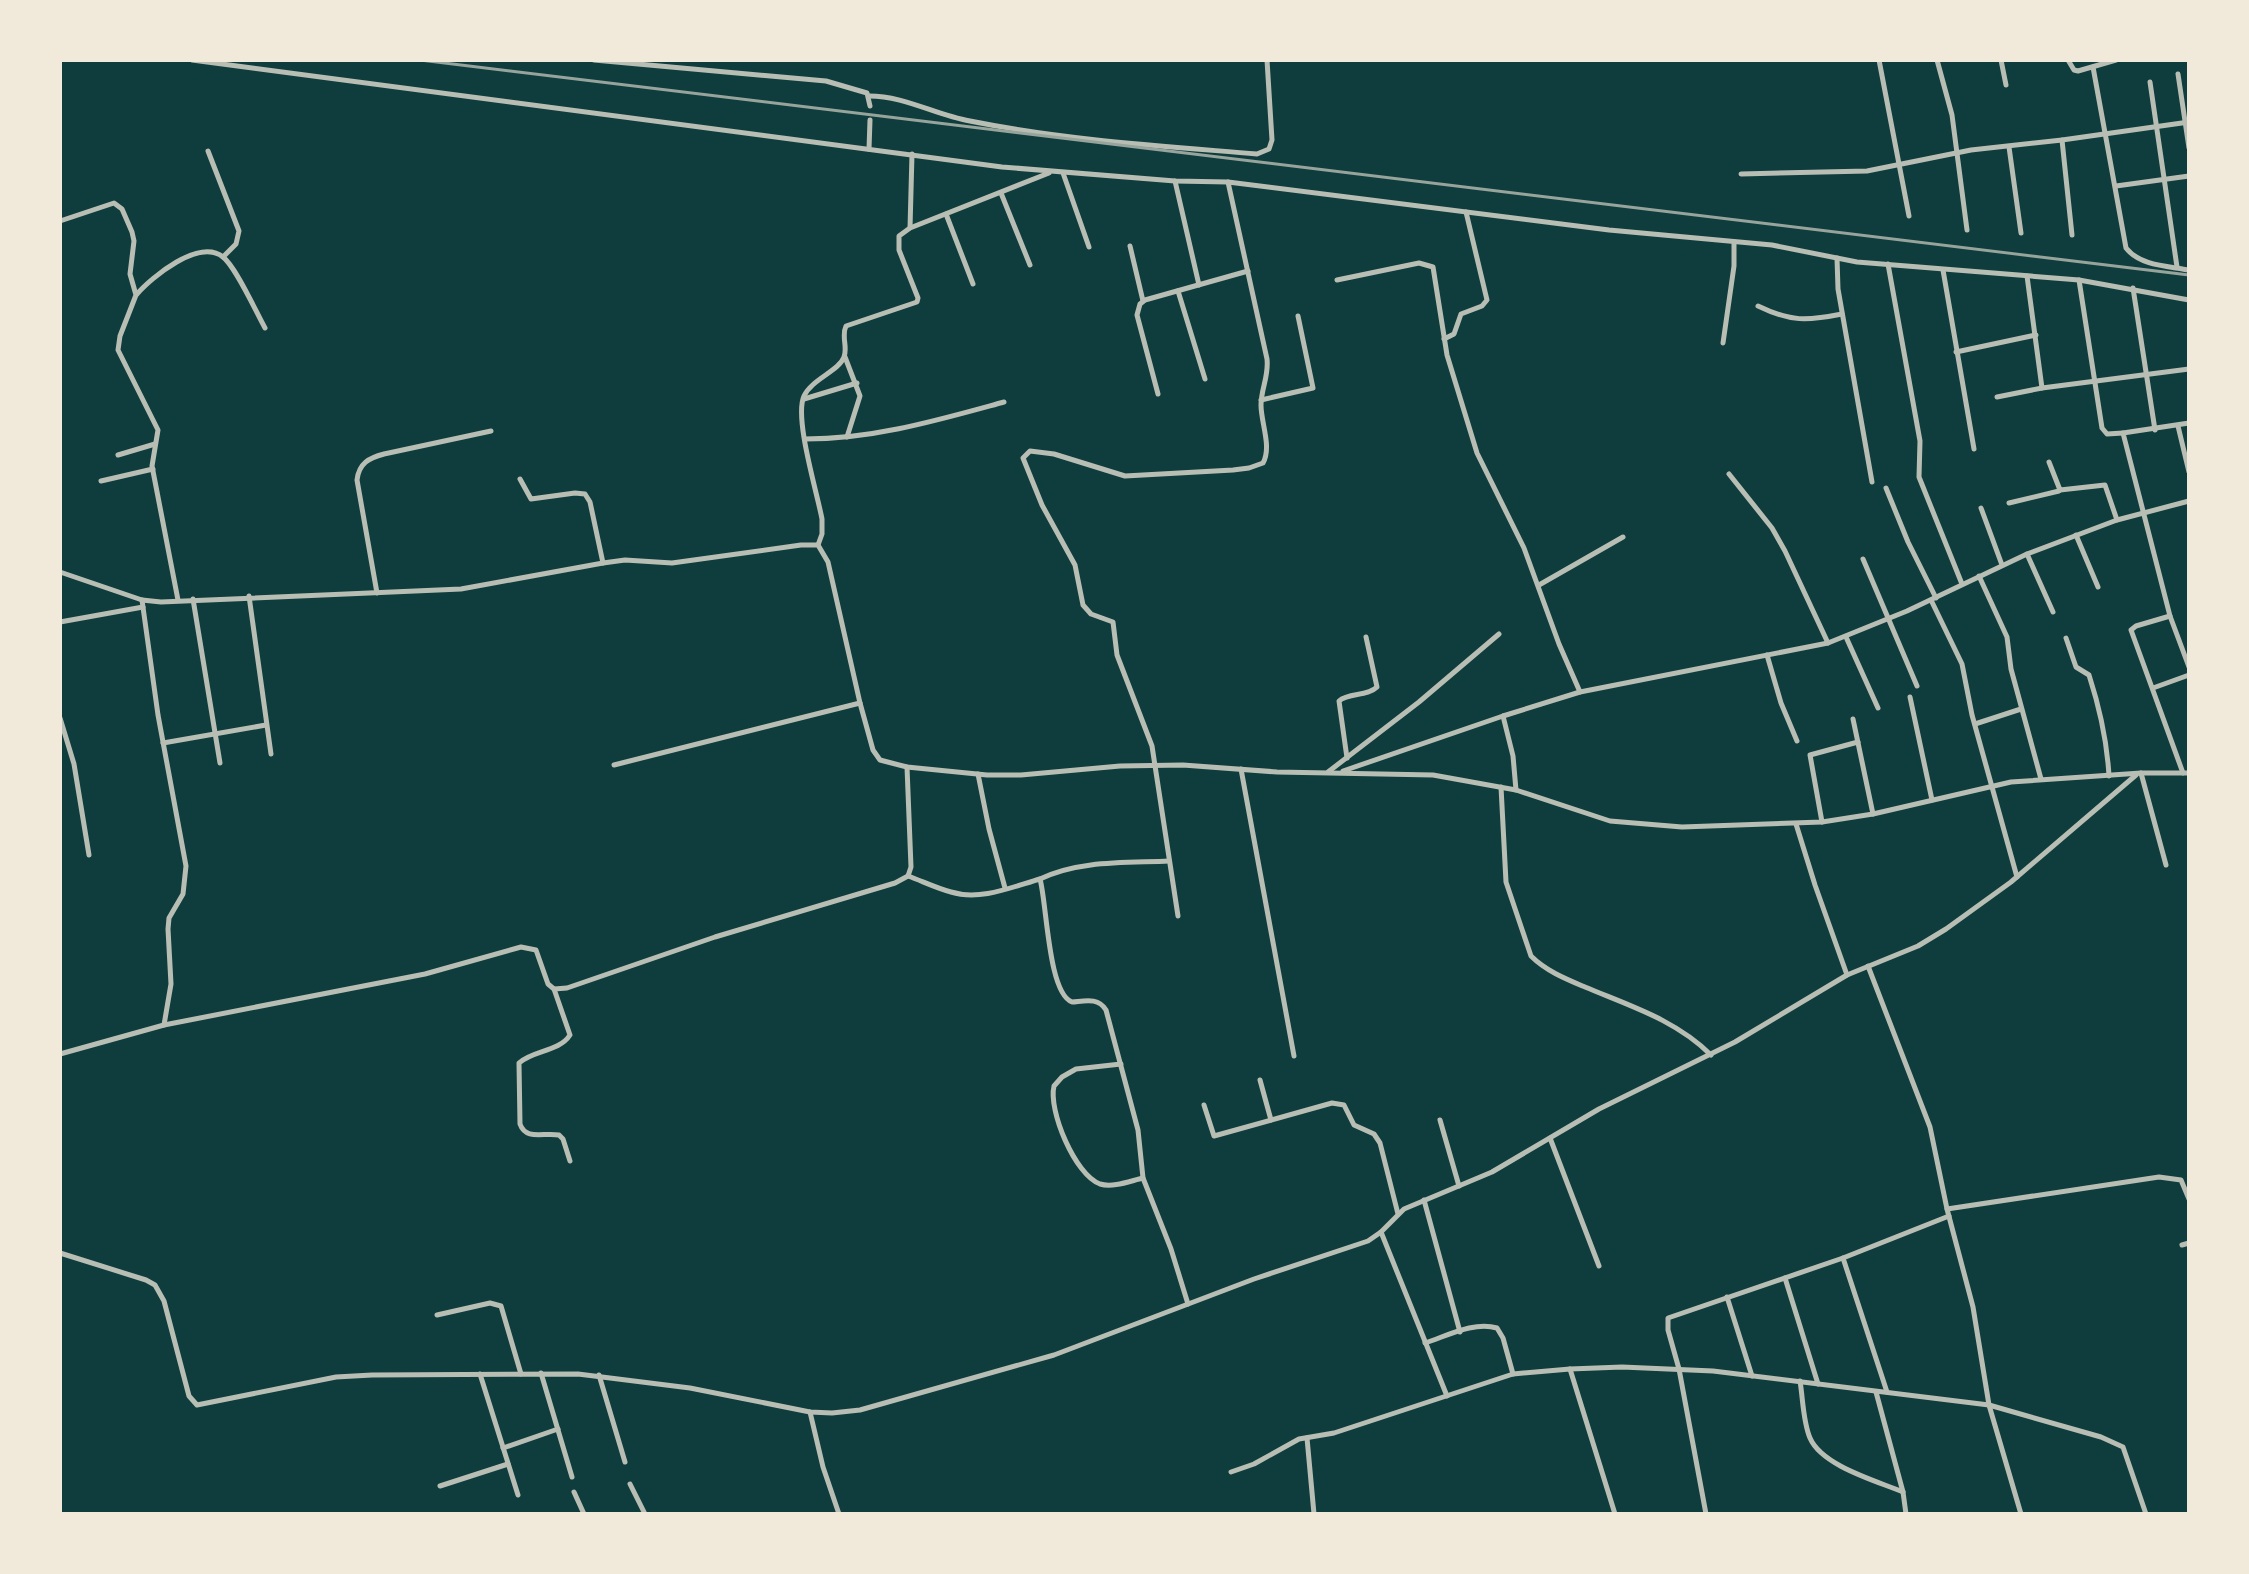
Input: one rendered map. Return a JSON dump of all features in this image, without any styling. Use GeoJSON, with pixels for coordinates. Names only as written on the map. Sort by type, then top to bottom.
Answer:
{"type":"FeatureCollection","features":[{"type":"Feature","properties":{"kind":"street"},"geometry":{"type":"LineString","coordinates":[[192,60],[615,118],[1050,172],[1228,182],[1609,230],[1772,245],[1888,264],[2079,280],[2189,300]]}},
{"type":"Feature","properties":{"kind":"street"},"geometry":{"type":"LineString","coordinates":[[594,60],[826,81],[862,91],[869,96],[897,98],[970,121],[1065,135],[1257,154],[1269,149],[1272,140],[1267,60]]}},
{"type":"Feature","properties":{"kind":"street"},"geometry":{"type":"LineString","coordinates":[[1879,60],[1909,216]]}},
{"type":"Feature","properties":{"kind":"street"},"geometry":{"type":"LineString","coordinates":[[1937,60],[1952,115],[1967,230]]}},
{"type":"Feature","properties":{"kind":"street"},"geometry":{"type":"LineString","coordinates":[[2001,60],[2006,85]]}},
{"type":"Feature","properties":{"kind":"street"},"geometry":{"type":"LineString","coordinates":[[2068,60],[2074,70],[2116,60]]}},
{"type":"Feature","properties":{"kind":"street"},"geometry":{"type":"LineString","coordinates":[[2093,67],[2125,241],[2131,254],[2144,261],[2189,270]]}},
{"type":"Feature","properties":{"kind":"street"},"geometry":{"type":"LineString","coordinates":[[2178,74],[2189,148]]}},
{"type":"Feature","properties":{"kind":"street"},"geometry":{"type":"LineString","coordinates":[[2150,82],[2177,268]]}},
{"type":"Feature","properties":{"kind":"street"},"geometry":{"type":"LineString","coordinates":[[869,96],[870,106]]}},
{"type":"Feature","properties":{"kind":"street"},"geometry":{"type":"LineString","coordinates":[[869,149],[870,120]]}},
{"type":"Feature","properties":{"kind":"street"},"geometry":{"type":"LineString","coordinates":[[1741,174],[1837,173],[1900,166],[1957,153],[2187,122]]}},
{"type":"Feature","properties":{"kind":"street"},"geometry":{"type":"LineString","coordinates":[[2062,140],[2072,235]]}},
{"type":"Feature","properties":{"kind":"street"},"geometry":{"type":"LineString","coordinates":[[2009,147],[2021,233]]}},
{"type":"Feature","properties":{"kind":"street"},"geometry":{"type":"LineString","coordinates":[[208,151],[239,231],[236,244],[223,257]]}},
{"type":"Feature","properties":{"kind":"street"},"geometry":{"type":"LineString","coordinates":[[910,228],[912,154]]}},
{"type":"Feature","properties":{"kind":"street"},"geometry":{"type":"LineString","coordinates":[[847,437],[860,396],[845,356],[843,333],[846,326],[918,300],[898,242],[899,236],[910,228],[1050,172]]}},
{"type":"Feature","properties":{"kind":"street"},"geometry":{"type":"LineString","coordinates":[[1063,173],[1089,247]]}},
{"type":"Feature","properties":{"kind":"street"},"geometry":{"type":"LineString","coordinates":[[2116,186],[2189,176]]}},
{"type":"Feature","properties":{"kind":"street"},"geometry":{"type":"LineString","coordinates":[[1175,181],[1199,285]]}},
{"type":"Feature","properties":{"kind":"street"},"geometry":{"type":"LineString","coordinates":[[1178,916],[1155,766],[1144,723],[1117,655],[1113,622],[1091,614],[1083,605],[1075,565],[1042,505],[1023,458],[1030,451],[1054,454],[1125,476],[1249,468],[1263,463],[1267,454],[1261,400],[1269,373],[1228,182]]}},
{"type":"Feature","properties":{"kind":"street"},"geometry":{"type":"LineString","coordinates":[[1001,193],[1030,265]]}},
{"type":"Feature","properties":{"kind":"street"},"geometry":{"type":"LineString","coordinates":[[60,221],[114,203],[119,205],[134,241],[130,274],[136,295]]}},
{"type":"Feature","properties":{"kind":"street"},"geometry":{"type":"LineString","coordinates":[[1444,339],[1454,334],[1461,314],[1482,306],[1487,300],[1466,212]]}},
{"type":"Feature","properties":{"kind":"street"},"geometry":{"type":"LineString","coordinates":[[946,214],[973,284]]}},
{"type":"Feature","properties":{"kind":"street"},"geometry":{"type":"LineString","coordinates":[[1723,343],[1734,266],[1734,242]]}},
{"type":"Feature","properties":{"kind":"street"},"geometry":{"type":"LineString","coordinates":[[1130,246],[1143,301]]}},
{"type":"Feature","properties":{"kind":"street"},"geometry":{"type":"LineString","coordinates":[[178,600],[153,469],[158,434],[118,350],[120,336],[136,295],[155,275],[202,252],[223,257],[265,328]]}},
{"type":"Feature","properties":{"kind":"street"},"geometry":{"type":"LineString","coordinates":[[1837,258],[1838,289],[1872,482]]}},
{"type":"Feature","properties":{"kind":"street"},"geometry":{"type":"LineString","coordinates":[[1337,280],[1419,263],[1433,267],[1437,276],[1444,339],[1477,453],[1524,548],[1580,692]]}},
{"type":"Feature","properties":{"kind":"street"},"geometry":{"type":"LineString","coordinates":[[1888,264],[1920,441],[1919,477],[1962,585]]}},
{"type":"Feature","properties":{"kind":"street"},"geometry":{"type":"LineString","coordinates":[[1943,270],[1974,449]]}},
{"type":"Feature","properties":{"kind":"street"},"geometry":{"type":"LineString","coordinates":[[1158,394],[1137,315],[1143,301],[1248,271]]}},
{"type":"Feature","properties":{"kind":"street"},"geometry":{"type":"LineString","coordinates":[[2027,276],[2042,388]]}},
{"type":"Feature","properties":{"kind":"street"},"geometry":{"type":"LineString","coordinates":[[2079,280],[2104,432],[2155,430],[2189,423]]}},
{"type":"Feature","properties":{"kind":"street"},"geometry":{"type":"LineString","coordinates":[[2133,288],[2155,430]]}},
{"type":"Feature","properties":{"kind":"street"},"geometry":{"type":"LineString","coordinates":[[1178,291],[1205,379]]}},
{"type":"Feature","properties":{"kind":"street"},"geometry":{"type":"LineString","coordinates":[[1758,306],[1795,320],[1814,320],[1842,314]]}},
{"type":"Feature","properties":{"kind":"street"},"geometry":{"type":"LineString","coordinates":[[1261,400],[1313,388],[1298,316]]}},
{"type":"Feature","properties":{"kind":"street"},"geometry":{"type":"LineString","coordinates":[[1956,352],[2036,335]]}},
{"type":"Feature","properties":{"kind":"street"},"geometry":{"type":"LineString","coordinates":[[818,545],[822,519],[801,417],[803,399],[811,386],[845,356]]}},
{"type":"Feature","properties":{"kind":"street"},"geometry":{"type":"LineString","coordinates":[[1997,397],[2095,380],[2189,369]]}},
{"type":"Feature","properties":{"kind":"street"},"geometry":{"type":"LineString","coordinates":[[803,399],[857,383]]}},
{"type":"Feature","properties":{"kind":"street"},"geometry":{"type":"LineString","coordinates":[[805,439],[903,429],[1004,402]]}},
{"type":"Feature","properties":{"kind":"street"},"geometry":{"type":"LineString","coordinates":[[2178,425],[2189,472]]}},
{"type":"Feature","properties":{"kind":"street"},"geometry":{"type":"LineString","coordinates":[[377,593],[357,480],[361,465],[372,457],[491,431]]}},
{"type":"Feature","properties":{"kind":"street"},"geometry":{"type":"LineString","coordinates":[[2123,433],[2170,616],[2189,667]]}},
{"type":"Feature","properties":{"kind":"street"},"geometry":{"type":"LineString","coordinates":[[118,455],[156,443]]}},
{"type":"Feature","properties":{"kind":"street"},"geometry":{"type":"LineString","coordinates":[[2049,462],[2060,490]]}},
{"type":"Feature","properties":{"kind":"street"},"geometry":{"type":"LineString","coordinates":[[101,481],[153,469]]}},
{"type":"Feature","properties":{"kind":"street"},"geometry":{"type":"LineString","coordinates":[[1729,474],[1772,528],[1828,643]]}},
{"type":"Feature","properties":{"kind":"street"},"geometry":{"type":"LineString","coordinates":[[520,479],[531,499],[585,494],[590,502],[603,563]]}},
{"type":"Feature","properties":{"kind":"street"},"geometry":{"type":"LineString","coordinates":[[2009,503],[2060,490],[2105,485],[2117,520]]}},
{"type":"Feature","properties":{"kind":"street"},"geometry":{"type":"LineString","coordinates":[[1886,488],[1962,664],[1975,724],[2017,877]]}},
{"type":"Feature","properties":{"kind":"street"},"geometry":{"type":"LineString","coordinates":[[1339,772],[1580,692],[1828,643],[1934,599],[2027,554],[2117,520],[2189,501]]}},
{"type":"Feature","properties":{"kind":"street"},"geometry":{"type":"LineString","coordinates":[[1981,508],[2002,565]]}},
{"type":"Feature","properties":{"kind":"street"},"geometry":{"type":"LineString","coordinates":[[2076,535],[2098,587]]}},
{"type":"Feature","properties":{"kind":"street"},"geometry":{"type":"LineString","coordinates":[[1539,585],[1623,537]]}},
{"type":"Feature","properties":{"kind":"street"},"geometry":{"type":"LineString","coordinates":[[60,622],[143,604],[178,600],[461,589],[625,560],[672,563],[818,545]]}},
{"type":"Feature","properties":{"kind":"street"},"geometry":{"type":"LineString","coordinates":[[818,545],[828,562],[860,703],[873,750],[880,760],[907,767],[978,774],[1021,775],[1155,766],[1433,775],[1516,790],[1586,815],[1636,825],[1682,827],[1822,822],[1873,814],[1992,786],[2041,779],[2186,773],[2131,630],[2170,616]]}},
{"type":"Feature","properties":{"kind":"street"},"geometry":{"type":"LineString","coordinates":[[2027,554],[2053,612]]}},
{"type":"Feature","properties":{"kind":"street"},"geometry":{"type":"LineString","coordinates":[[1863,559],[1917,686]]}},
{"type":"Feature","properties":{"kind":"street"},"geometry":{"type":"LineString","coordinates":[[60,572],[143,604]]}},
{"type":"Feature","properties":{"kind":"street"},"geometry":{"type":"LineString","coordinates":[[1979,576],[2007,637],[2011,669],[2041,779]]}},
{"type":"Feature","properties":{"kind":"street"},"geometry":{"type":"LineString","coordinates":[[249,596],[271,754]]}},
{"type":"Feature","properties":{"kind":"street"},"geometry":{"type":"LineString","coordinates":[[193,599],[220,763]]}},
{"type":"Feature","properties":{"kind":"street"},"geometry":{"type":"LineString","coordinates":[[143,604],[187,879],[183,894],[169,918],[171,984],[164,1025]]}},
{"type":"Feature","properties":{"kind":"street"},"geometry":{"type":"LineString","coordinates":[[1327,772],[1499,634]]}},
{"type":"Feature","properties":{"kind":"street"},"geometry":{"type":"LineString","coordinates":[[1347,758],[1339,701],[1377,687],[1366,637]]}},
{"type":"Feature","properties":{"kind":"street"},"geometry":{"type":"LineString","coordinates":[[1846,637],[1878,708]]}},
{"type":"Feature","properties":{"kind":"street"},"geometry":{"type":"LineString","coordinates":[[2066,638],[2076,667],[2088,673],[2093,687],[2105,726],[2109,776]]}},
{"type":"Feature","properties":{"kind":"street"},"geometry":{"type":"LineString","coordinates":[[1767,655],[1781,703],[1797,741]]}},
{"type":"Feature","properties":{"kind":"street"},"geometry":{"type":"LineString","coordinates":[[2153,688],[2189,675]]}},
{"type":"Feature","properties":{"kind":"street"},"geometry":{"type":"LineString","coordinates":[[1910,697],[1932,800]]}},
{"type":"Feature","properties":{"kind":"street"},"geometry":{"type":"LineString","coordinates":[[614,765],[860,703]]}},
{"type":"Feature","properties":{"kind":"street"},"geometry":{"type":"LineString","coordinates":[[1975,724],[2021,709]]}},
{"type":"Feature","properties":{"kind":"street"},"geometry":{"type":"LineString","coordinates":[[1503,716],[1513,756],[1516,790]]}},
{"type":"Feature","properties":{"kind":"street"},"geometry":{"type":"LineString","coordinates":[[60,718],[74,764],[89,855]]}},
{"type":"Feature","properties":{"kind":"street"},"geometry":{"type":"LineString","coordinates":[[1853,719],[1873,814]]}},
{"type":"Feature","properties":{"kind":"street"},"geometry":{"type":"LineString","coordinates":[[163,743],[266,725]]}},
{"type":"Feature","properties":{"kind":"street"},"geometry":{"type":"LineString","coordinates":[[1822,822],[1810,755],[1858,742]]}},
{"type":"Feature","properties":{"kind":"street"},"geometry":{"type":"LineString","coordinates":[[554,989],[567,988],[715,937],[895,883],[908,876],[911,867],[907,767]]}},
{"type":"Feature","properties":{"kind":"street"},"geometry":{"type":"LineString","coordinates":[[1241,769],[1294,1056]]}},
{"type":"Feature","properties":{"kind":"street"},"geometry":{"type":"LineString","coordinates":[[978,774],[1005,888]]}},
{"type":"Feature","properties":{"kind":"street"},"geometry":{"type":"LineString","coordinates":[[2138,774],[2166,865]]}},
{"type":"Feature","properties":{"kind":"street"},"geometry":{"type":"LineString","coordinates":[[60,1253],[155,1285],[164,1301],[189,1396],[197,1405],[336,1377],[541,1373],[599,1375],[690,1388],[810,1412],[860,1410],[1054,1355],[1254,1279],[1350,1248],[1381,1232],[1398,1214],[1492,1172],[1634,1090],[1711,1055],[1847,975],[1918,946],[1982,905],[2138,774]]}},
{"type":"Feature","properties":{"kind":"street"},"geometry":{"type":"LineString","coordinates":[[1501,787],[1506,882],[1531,956],[1563,977],[1672,1024],[1689,1034],[1711,1055]]}},
{"type":"Feature","properties":{"kind":"street"},"geometry":{"type":"LineString","coordinates":[[1796,824],[1847,975]]}},
{"type":"Feature","properties":{"kind":"street"},"geometry":{"type":"LineString","coordinates":[[908,876],[952,893],[969,895],[1086,865],[1169,861]]}},
{"type":"Feature","properties":{"kind":"street"},"geometry":{"type":"LineString","coordinates":[[1040,879],[1050,950],[1062,995],[1072,1002],[1095,1000],[1102,1003],[1106,1010],[1138,1130],[1143,1178],[1171,1249],[1188,1304]]}},
{"type":"Feature","properties":{"kind":"street"},"geometry":{"type":"LineString","coordinates":[[60,1054],[164,1025],[425,974],[521,947],[536,950],[570,1035],[563,1043],[519,1063],[520,1124],[522,1130],[530,1135],[559,1135],[570,1161]]}},
{"type":"Feature","properties":{"kind":"street"},"geometry":{"type":"LineString","coordinates":[[1868,966],[1930,1127],[1948,1213],[1973,1307],[1989,1405],[2021,1514]]}},
{"type":"Feature","properties":{"kind":"street"},"geometry":{"type":"LineString","coordinates":[[1121,1064],[1069,1072],[1054,1086],[1053,1104],[1075,1158],[1095,1181],[1110,1185],[1143,1178]]}},
{"type":"Feature","properties":{"kind":"street"},"geometry":{"type":"LineString","coordinates":[[1260,1080],[1271,1120]]}},
{"type":"Feature","properties":{"kind":"street"},"geometry":{"type":"LineString","coordinates":[[1204,1105],[1214,1136],[1332,1103],[1344,1105],[1354,1125],[1374,1134],[1380,1143],[1398,1214]]}},
{"type":"Feature","properties":{"kind":"street"},"geometry":{"type":"LineString","coordinates":[[1440,1120],[1459,1186]]}},
{"type":"Feature","properties":{"kind":"street"},"geometry":{"type":"LineString","coordinates":[[1550,1138],[1599,1266]]}},
{"type":"Feature","properties":{"kind":"street"},"geometry":{"type":"LineString","coordinates":[[1706,1514],[1668,1318],[1843,1258],[1948,1213],[2159,1177],[2181,1180],[2189,1199]]}},
{"type":"Feature","properties":{"kind":"street"},"geometry":{"type":"LineString","coordinates":[[1424,1200],[1460,1332]]}},
{"type":"Feature","properties":{"kind":"street"},"geometry":{"type":"LineString","coordinates":[[1381,1232],[1447,1396]]}},
{"type":"Feature","properties":{"kind":"street"},"geometry":{"type":"LineString","coordinates":[[2182,1245],[2189,1243]]}},
{"type":"Feature","properties":{"kind":"street"},"geometry":{"type":"LineString","coordinates":[[1843,1258],[1887,1392]]}},
{"type":"Feature","properties":{"kind":"street"},"geometry":{"type":"LineString","coordinates":[[1785,1278],[1818,1384]]}},
{"type":"Feature","properties":{"kind":"street"},"geometry":{"type":"LineString","coordinates":[[1727,1297],[1752,1376]]}},
{"type":"Feature","properties":{"kind":"street"},"geometry":{"type":"LineString","coordinates":[[437,1315],[490,1303],[501,1306],[521,1374]]}},
{"type":"Feature","properties":{"kind":"street"},"geometry":{"type":"LineString","coordinates":[[1425,1343],[1488,1325],[1497,1328],[1513,1374]]}},
{"type":"Feature","properties":{"kind":"street"},"geometry":{"type":"LineString","coordinates":[[1231,1472],[1254,1464],[1292,1442],[1334,1433],[1513,1374],[1570,1369],[1679,1369],[1989,1405],[2114,1441],[2123,1447],[2146,1514]]}},
{"type":"Feature","properties":{"kind":"street"},"geometry":{"type":"LineString","coordinates":[[1570,1369],[1615,1514]]}},
{"type":"Feature","properties":{"kind":"street"},"geometry":{"type":"LineString","coordinates":[[541,1373],[572,1477]]}},
{"type":"Feature","properties":{"kind":"street"},"geometry":{"type":"LineString","coordinates":[[480,1374],[518,1495]]}},
{"type":"Feature","properties":{"kind":"street"},"geometry":{"type":"LineString","coordinates":[[599,1375],[625,1462]]}},
{"type":"Feature","properties":{"kind":"street"},"geometry":{"type":"LineString","coordinates":[[1800,1381],[1808,1431],[1816,1448],[1849,1470],[1903,1492]]}},
{"type":"Feature","properties":{"kind":"street"},"geometry":{"type":"LineString","coordinates":[[1876,1392],[1906,1514]]}},
{"type":"Feature","properties":{"kind":"street"},"geometry":{"type":"LineString","coordinates":[[810,1412],[823,1467],[839,1514]]}},
{"type":"Feature","properties":{"kind":"street"},"geometry":{"type":"LineString","coordinates":[[503,1448],[558,1429]]}},
{"type":"Feature","properties":{"kind":"street"},"geometry":{"type":"LineString","coordinates":[[1307,1438],[1314,1514]]}},
{"type":"Feature","properties":{"kind":"street"},"geometry":{"type":"LineString","coordinates":[[440,1486],[508,1464]]}},
{"type":"Feature","properties":{"kind":"street"},"geometry":{"type":"LineString","coordinates":[[630,1484],[645,1514]]}},
{"type":"Feature","properties":{"kind":"street"},"geometry":{"type":"LineString","coordinates":[[574,1492],[584,1514]]}},
{"type":"Feature","properties":{"kind":"railway"},"geometry":{"type":"LineString","coordinates":[[420,60],[2189,275]]}}]}
